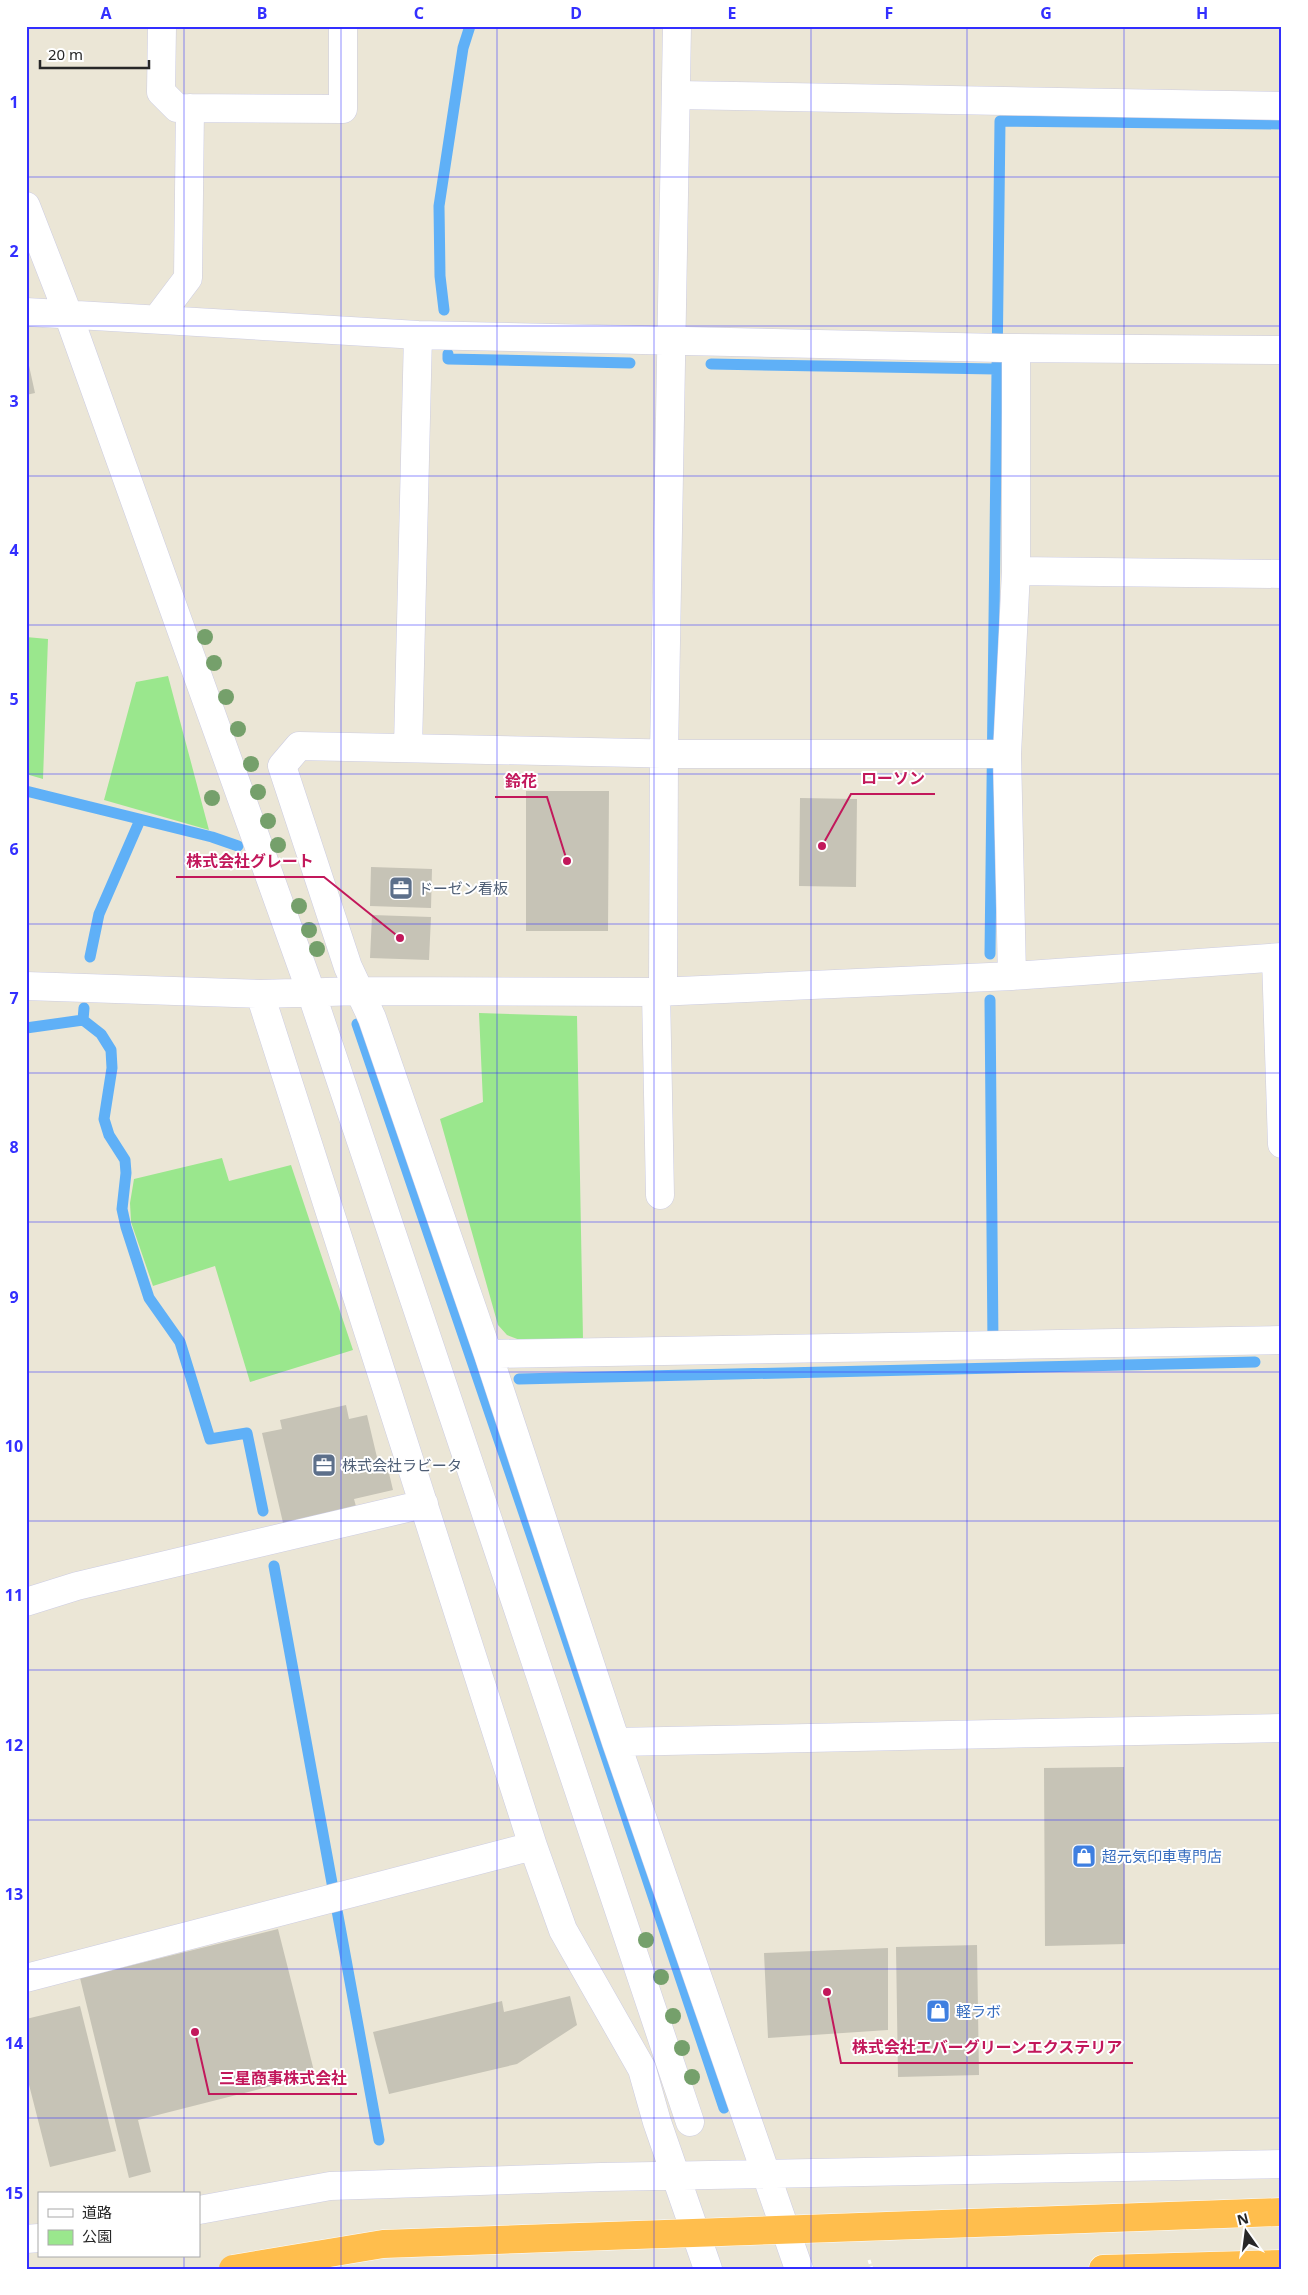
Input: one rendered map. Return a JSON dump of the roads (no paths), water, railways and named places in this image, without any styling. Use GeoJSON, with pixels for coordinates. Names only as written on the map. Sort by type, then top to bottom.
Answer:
{"type":"FeatureCollection","features":[{"type":"Feature","properties":{"kind":"highway"},"geometry":{"type":"LineString","coordinates":[[233,2269],[382,2244],[1281,2212]]}},
{"type":"Feature","properties":{"kind":"highway"},"geometry":{"type":"LineString","coordinates":[[1103,2269],[1282,2264]]}},
{"type":"Feature","properties":{"kind":"street"},"geometry":{"type":"LineString","coordinates":[[162,26],[161,92],[177,108],[343,109],[343,26]]}},
{"type":"Feature","properties":{"kind":"street"},"geometry":{"type":"LineString","coordinates":[[660,1195],[660,991],[677,26]]}},
{"type":"Feature","properties":{"kind":"street"},"geometry":{"type":"LineString","coordinates":[[676,95],[1282,106]]}},
{"type":"Feature","properties":{"kind":"street"},"geometry":{"type":"LineString","coordinates":[[157,319],[188,278],[190,108]]}},
{"type":"Feature","properties":{"kind":"street"},"geometry":{"type":"LineString","coordinates":[[26,206],[68,314],[311,992],[690,2122]]}},
{"type":"Feature","properties":{"kind":"street"},"geometry":{"type":"LineString","coordinates":[[26,312],[418,335],[1003,347],[1282,350]]}},
{"type":"Feature","properties":{"kind":"street"},"geometry":{"type":"LineString","coordinates":[[408,747],[418,335]]}},
{"type":"Feature","properties":{"kind":"street"},"geometry":{"type":"LineString","coordinates":[[1003,347],[1016,571],[997,754],[1012,976]]}},
{"type":"Feature","properties":{"kind":"street"},"geometry":{"type":"LineString","coordinates":[[1016,571],[1282,574]]}},
{"type":"Feature","properties":{"kind":"street"},"geometry":{"type":"LineString","coordinates":[[799,2269],[765,2174],[750,2122],[616,1742],[488,1354],[372,1018],[348,967],[282,766],[299,746],[664,754],[997,754]]}},
{"type":"Feature","properties":{"kind":"street"},"geometry":{"type":"LineString","coordinates":[[26,986],[260,994],[360,991],[660,991],[1012,976],[1279,958],[1282,1144]]}},
{"type":"Feature","properties":{"kind":"street"},"geometry":{"type":"LineString","coordinates":[[260,994],[533,1846],[563,1930],[642,2069],[656,2122],[708,2269]]}},
{"type":"Feature","properties":{"kind":"street"},"geometry":{"type":"LineString","coordinates":[[488,1354],[1282,1340]]}},
{"type":"Feature","properties":{"kind":"street"},"geometry":{"type":"LineString","coordinates":[[26,1602],[77,1586],[424,1504]]}},
{"type":"Feature","properties":{"kind":"street"},"geometry":{"type":"LineString","coordinates":[[616,1742],[1282,1728]]}},
{"type":"Feature","properties":{"kind":"street"},"geometry":{"type":"LineString","coordinates":[[26,1978],[533,1846]]}},
{"type":"Feature","properties":{"kind":"street"},"geometry":{"type":"LineString","coordinates":[[200,2210],[330,2186],[676,2175],[1282,2164]]}},
{"type":"Feature","properties":{"kind":"waterway"},"geometry":{"type":"LineString","coordinates":[[444,310],[440,276],[439,206],[463,48],[470,26]]}},
{"type":"Feature","properties":{"kind":"waterway"},"geometry":{"type":"LineString","coordinates":[[990,954],[1000,121],[1282,124]]}},
{"type":"Feature","properties":{"kind":"waterway"},"geometry":{"type":"LineString","coordinates":[[448,354],[448,359],[630,363]]}},
{"type":"Feature","properties":{"kind":"waterway"},"geometry":{"type":"LineString","coordinates":[[711,364],[996,369]]}},
{"type":"Feature","properties":{"kind":"waterway"},"geometry":{"type":"LineString","coordinates":[[26,791],[212,837],[238,846]]}},
{"type":"Feature","properties":{"kind":"waterway"},"geometry":{"type":"LineString","coordinates":[[90,957],[99,914],[140,820]]}},
{"type":"Feature","properties":{"kind":"waterway"},"geometry":{"type":"LineString","coordinates":[[990,1000],[993,1346]]}},
{"type":"Feature","properties":{"kind":"waterway"},"geometry":{"type":"LineString","coordinates":[[26,1028],[83,1020],[84,1008]]}},
{"type":"Feature","properties":{"kind":"waterway"},"geometry":{"type":"LineString","coordinates":[[83,1020],[101,1034],[111,1050],[112,1068],[104,1119],[109,1135],[125,1160],[126,1173],[122,1209],[149,1298],[180,1342],[210,1439],[247,1433],[263,1511]]}},
{"type":"Feature","properties":{"kind":"waterway"},"geometry":{"type":"LineString","coordinates":[[357,1024],[558,1613],[724,2108]]}},
{"type":"Feature","properties":{"kind":"waterway"},"geometry":{"type":"LineString","coordinates":[[519,1379],[1255,1362]]}},
{"type":"Feature","properties":{"kind":"waterway"},"geometry":{"type":"LineString","coordinates":[[274,1566],[379,2140]]}},
{"type":"Feature","properties":{"kind":"place","name":"ローソン"},"geometry":{"type":"Point","coordinates":[822,846]}},
{"type":"Feature","properties":{"kind":"place","name":"鈴花"},"geometry":{"type":"Point","coordinates":[567,861]}},
{"type":"Feature","properties":{"kind":"place","name":"ドーゼン看板"},"geometry":{"type":"Point","coordinates":[401,888]}},
{"type":"Feature","properties":{"kind":"place","name":"株式会社グレート"},"geometry":{"type":"Point","coordinates":[400,938]}},
{"type":"Feature","properties":{"kind":"place","name":"株式会社ラビータ"},"geometry":{"type":"Point","coordinates":[324,1465]}},
{"type":"Feature","properties":{"kind":"place","name":"超元気印車専門店"},"geometry":{"type":"Point","coordinates":[1084,1856]}},
{"type":"Feature","properties":{"kind":"place","name":"株式会社エバーグリーンエクステリア"},"geometry":{"type":"Point","coordinates":[827,1992]}},
{"type":"Feature","properties":{"kind":"place","name":"軽ラボ"},"geometry":{"type":"Point","coordinates":[938,2011]}},
{"type":"Feature","properties":{"kind":"place","name":"三星商事株式会社"},"geometry":{"type":"Point","coordinates":[195,2032]}}]}
